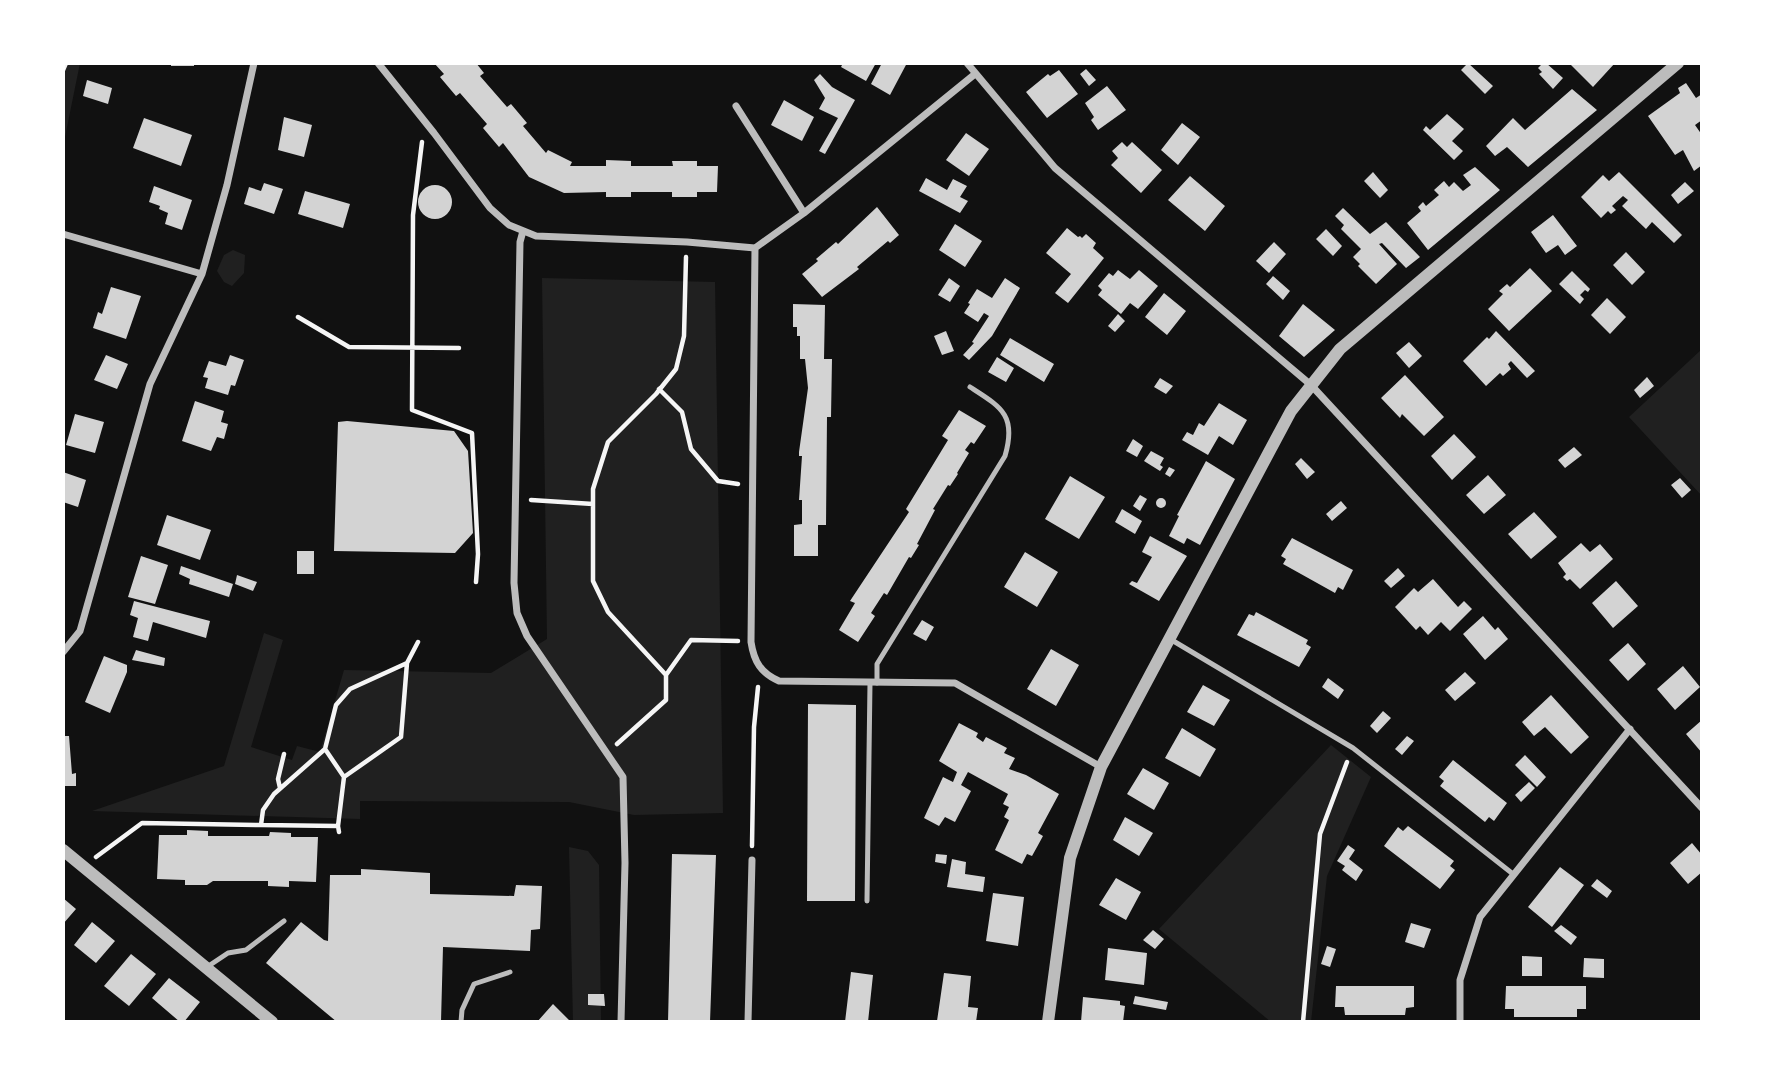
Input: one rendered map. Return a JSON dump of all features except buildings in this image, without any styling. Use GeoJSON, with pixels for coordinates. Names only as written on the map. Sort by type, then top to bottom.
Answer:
{"type":"FeatureCollection","features":[{"type":"Feature","properties":{"kind":"street"},"geometry":{"type":"LineString","coordinates":[[63,652],[80,631],[149,384],[202,274],[227,185],[254,63]]}},
{"type":"Feature","properties":{"kind":"street"},"geometry":{"type":"LineString","coordinates":[[378,63],[489,208],[509,225],[537,236],[687,242],[755,248],[804,213],[975,74]]}},
{"type":"Feature","properties":{"kind":"street"},"geometry":{"type":"LineString","coordinates":[[967,63],[1055,168],[1311,385],[1702,808]]}},
{"type":"Feature","properties":{"kind":"street"},"geometry":{"type":"LineString","coordinates":[[1048,1022],[1070,858],[1101,766],[1291,411],[1340,349],[1678,63]]}},
{"type":"Feature","properties":{"kind":"street"},"geometry":{"type":"LineString","coordinates":[[736,106],[804,213]]}},
{"type":"Feature","properties":{"kind":"street"},"geometry":{"type":"LineString","coordinates":[[523,231],[520,242],[514,583],[517,613],[527,636],[623,777],[625,863],[621,1022]]}},
{"type":"Feature","properties":{"kind":"street"},"geometry":{"type":"LineString","coordinates":[[63,234],[202,274]]}},
{"type":"Feature","properties":{"kind":"street"},"geometry":{"type":"LineString","coordinates":[[755,248],[751,642],[753,657],[760,669],[779,681],[955,683],[1101,766]]}},
{"type":"Feature","properties":{"kind":"street"},"geometry":{"type":"LineString","coordinates":[[1460,1022],[1460,980],[1480,917],[1630,729]]}},
{"type":"Feature","properties":{"kind":"street"},"geometry":{"type":"LineString","coordinates":[[63,850],[272,1022]]}},
{"type":"Feature","properties":{"kind":"street"},"geometry":{"type":"LineString","coordinates":[[748,1022],[752,860]]}},
{"type":"Feature","properties":{"kind":"lane"},"geometry":{"type":"LineString","coordinates":[[867,901],[874,683],[877,664],[1005,456],[1009,431],[1007,416],[1000,407],[970,387]]}},
{"type":"Feature","properties":{"kind":"lane"},"geometry":{"type":"LineString","coordinates":[[1169,638],[1353,748],[1513,874]]}},
{"type":"Feature","properties":{"kind":"lane"},"geometry":{"type":"LineString","coordinates":[[206,968],[228,953],[246,950],[284,921]]}},
{"type":"Feature","properties":{"kind":"lane"},"geometry":{"type":"LineString","coordinates":[[461,1022],[462,1010],[474,984],[510,972]]}},
{"type":"Feature","properties":{"kind":"path"},"geometry":{"type":"LineString","coordinates":[[63,71],[66,63]]}},
{"type":"Feature","properties":{"kind":"path"},"geometry":{"type":"LineString","coordinates":[[425,121],[412,215],[412,410],[472,432],[478,554],[476,582]]}},
{"type":"Feature","properties":{"kind":"path"},"geometry":{"type":"LineString","coordinates":[[666,675],[608,612],[593,581],[593,489],[608,442],[676,369],[684,336],[687,242]]}},
{"type":"Feature","properties":{"kind":"path"},"geometry":{"type":"LineString","coordinates":[[298,317],[349,347],[458,348]]}},
{"type":"Feature","properties":{"kind":"path"},"geometry":{"type":"LineString","coordinates":[[659,389],[682,412],[691,449],[718,481],[753,486]]}},
{"type":"Feature","properties":{"kind":"path"},"geometry":{"type":"LineString","coordinates":[[516,499],[593,504]]}},
{"type":"Feature","properties":{"kind":"path"},"geometry":{"type":"LineString","coordinates":[[607,753],[666,700],[666,675],[691,640],[751,642]]}},
{"type":"Feature","properties":{"kind":"path"},"geometry":{"type":"LineString","coordinates":[[344,776],[401,737],[407,663],[418,642]]}},
{"type":"Feature","properties":{"kind":"path"},"geometry":{"type":"LineString","coordinates":[[261,825],[263,810],[280,789],[326,749],[336,705],[351,689],[407,663]]}},
{"type":"Feature","properties":{"kind":"path"},"geometry":{"type":"LineString","coordinates":[[752,860],[754,727],[760,669]]}},
{"type":"Feature","properties":{"kind":"path"},"geometry":{"type":"LineString","coordinates":[[1303,1022],[1320,834],[1353,748]]}},
{"type":"Feature","properties":{"kind":"path"},"geometry":{"type":"LineString","coordinates":[[326,749],[344,776],[339,832]]}},
{"type":"Feature","properties":{"kind":"path"},"geometry":{"type":"LineString","coordinates":[[280,789],[278,779],[284,754]]}},
{"type":"Feature","properties":{"kind":"path"},"geometry":{"type":"LineString","coordinates":[[84,865],[142,823],[338,826]]}},
{"type":"Feature","properties":{"kind":"shaded area"},"geometry":{"type":"Polygon","coordinates":[[[63,63],[80,63],[63,147],[63,63]]]}},
{"type":"Feature","properties":{"kind":"shaded area"},"geometry":{"type":"Polygon","coordinates":[[[233,250],[245,255],[244,273],[232,286],[224,282],[217,271],[224,255],[233,250]]]}},
{"type":"Feature","properties":{"kind":"shaded area"},"geometry":{"type":"Polygon","coordinates":[[[542,278],[715,282],[723,813],[634,815],[569,802],[360,801],[360,819],[92,811],[224,766],[264,633],[283,640],[251,747],[292,760],[297,746],[320,752],[344,670],[491,673],[547,639],[542,278]]]}},
{"type":"Feature","properties":{"kind":"shaded area"},"geometry":{"type":"Polygon","coordinates":[[[1702,349],[1702,496],[1629,417],[1702,349]]]}},
{"type":"Feature","properties":{"kind":"shaded area"},"geometry":{"type":"Polygon","coordinates":[[[1331,745],[1371,777],[1327,876],[1311,1022],[1271,1022],[1159,929],[1331,745]]]}},
{"type":"Feature","properties":{"kind":"shaded area"},"geometry":{"type":"Polygon","coordinates":[[[569,847],[588,851],[599,865],[601,1022],[573,1022],[569,847]]]}}]}
